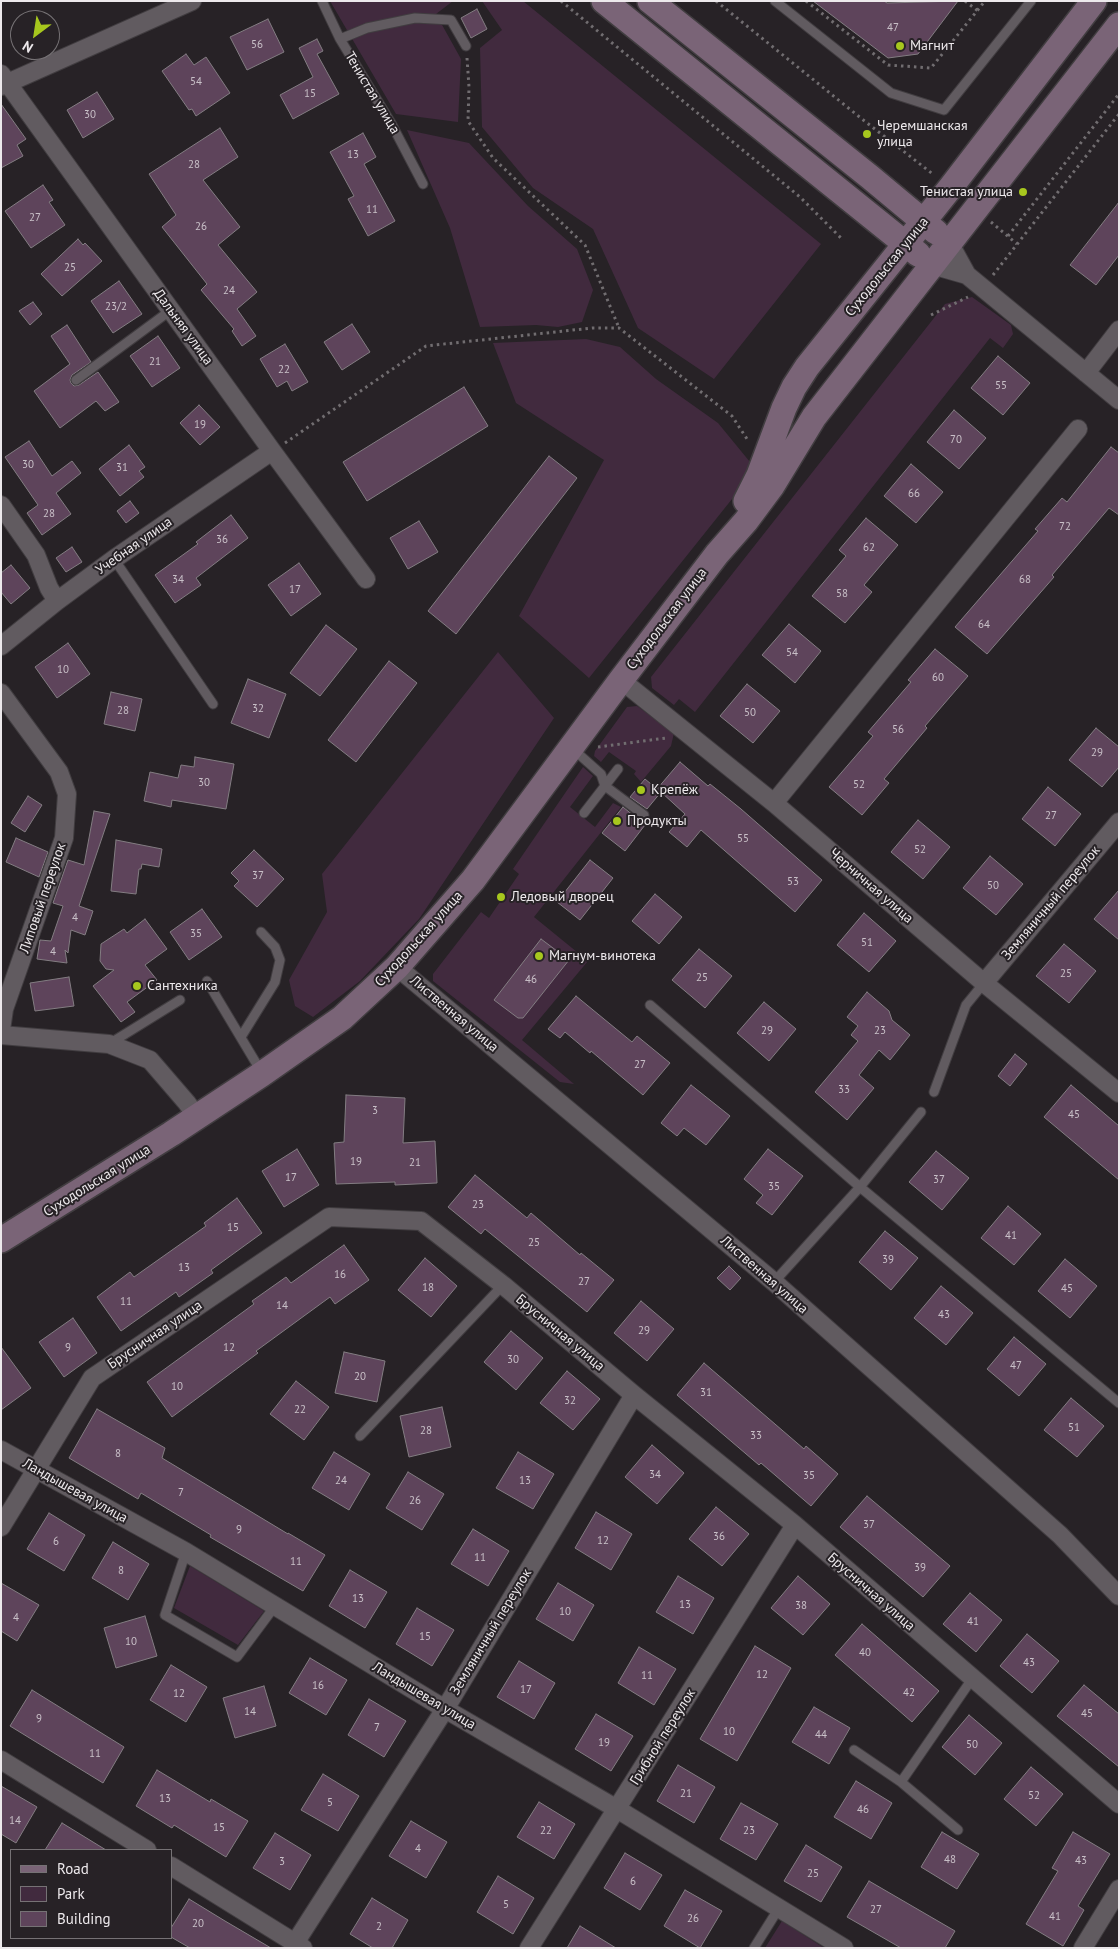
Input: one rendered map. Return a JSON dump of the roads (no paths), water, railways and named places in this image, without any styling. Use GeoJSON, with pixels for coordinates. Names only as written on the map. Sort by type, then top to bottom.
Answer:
{"type":"FeatureCollection","features":[{"type":"Feature","properties":{"kind":"main road"},"geometry":{"type":"LineString","coordinates":[[604,1],[932,265]]}},
{"type":"Feature","properties":{"kind":"main road"},"geometry":{"type":"LineString","coordinates":[[650,1],[870,177],[950,244]]}},
{"type":"Feature","properties":{"kind":"main road","name":"Суходольская улица"},"geometry":{"type":"LineString","coordinates":[[717,554],[759,475],[784,408],[794,387],[811,362],[923,222],[1094,1]]}},
{"type":"Feature","properties":{"kind":"main road","name":"Суходольская улица"},"geometry":{"type":"LineString","coordinates":[[1,1240],[262,1074],[342,1018],[398,967],[473,880],[582,747],[621,680],[717,554],[746,521],[772,486],[814,417],[1119,25]]}},
{"type":"Feature","properties":{"kind":"street"},"geometry":{"type":"LineString","coordinates":[[3,81],[192,1]]}},
{"type":"Feature","properties":{"kind":"street","name":"Дальняя улица"},"geometry":{"type":"LineString","coordinates":[[3,81],[366,579]]}},
{"type":"Feature","properties":{"kind":"street"},"geometry":{"type":"LineString","coordinates":[[950,244],[967,275],[1119,400]]}},
{"type":"Feature","properties":{"kind":"street"},"geometry":{"type":"LineString","coordinates":[[932,265],[967,275]]}},
{"type":"Feature","properties":{"kind":"street"},"geometry":{"type":"LineString","coordinates":[[1086,373],[1119,330]]}},
{"type":"Feature","properties":{"kind":"street"},"geometry":{"type":"LineString","coordinates":[[774,803],[1078,428]]}},
{"type":"Feature","properties":{"kind":"street","name":"Учебная улица"},"geometry":{"type":"LineString","coordinates":[[1,646],[114,559],[272,452]]}},
{"type":"Feature","properties":{"kind":"street"},"geometry":{"type":"LineString","coordinates":[[1,505],[36,555],[49,588],[57,601]]}},
{"type":"Feature","properties":{"kind":"street","name":"Черничная улица"},"geometry":{"type":"LineString","coordinates":[[621,680],[774,803],[984,983],[1119,1093]]}},
{"type":"Feature","properties":{"kind":"street","name":"Липовый переулок"},"geometry":{"type":"LineString","coordinates":[[1,694],[59,772],[67,794],[64,838],[4,1009],[1,1030]]}},
{"type":"Feature","properties":{"kind":"street","name":"Земляничный переулок"},"geometry":{"type":"LineString","coordinates":[[984,983],[1119,822]]}},
{"type":"Feature","properties":{"kind":"street","name":"Лиственная улица"},"geometry":{"type":"LineString","coordinates":[[398,967],[774,1282],[1060,1536],[1119,1596]]}},
{"type":"Feature","properties":{"kind":"street"},"geometry":{"type":"LineString","coordinates":[[1,1035],[109,1044],[150,1060],[197,1117]]}},
{"type":"Feature","properties":{"kind":"street","name":"Брусничная улица"},"geometry":{"type":"LineString","coordinates":[[1,1527],[92,1378],[329,1217],[421,1221],[503,1284],[634,1395],[795,1525],[1119,1804]]}},
{"type":"Feature","properties":{"kind":"street","name":"Земляничный переулок"},"geometry":{"type":"LineString","coordinates":[[299,1945],[445,1709],[634,1395]]}},
{"type":"Feature","properties":{"kind":"street","name":"Ландышевая улица"},"geometry":{"type":"LineString","coordinates":[[1,1450],[186,1552],[445,1709],[618,1810],[844,1948]]}},
{"type":"Feature","properties":{"kind":"street","name":"Грибной переулок"},"geometry":{"type":"LineString","coordinates":[[529,1948],[618,1810],[795,1525]]}},
{"type":"Feature","properties":{"kind":"street"},"geometry":{"type":"LineString","coordinates":[[1,1760],[145,1849]]}},
{"type":"Feature","properties":{"kind":"street"},"geometry":{"type":"LineString","coordinates":[[172,1867],[299,1945]]}},
{"type":"Feature","properties":{"kind":"street"},"geometry":{"type":"LineString","coordinates":[[1083,1948],[1119,1889]]}},
{"type":"Feature","properties":{"kind":"lane","name":"Тенистая улица"},"geometry":{"type":"LineString","coordinates":[[322,1],[340,39],[391,124],[423,184]]}},
{"type":"Feature","properties":{"kind":"lane"},"geometry":{"type":"LineString","coordinates":[[775,1],[891,93],[944,110],[1031,1]]}},
{"type":"Feature","properties":{"kind":"lane"},"geometry":{"type":"LineString","coordinates":[[340,39],[367,28],[416,18],[451,20],[466,46]]}},
{"type":"Feature","properties":{"kind":"lane"},"geometry":{"type":"LineString","coordinates":[[76,380],[171,310]]}},
{"type":"Feature","properties":{"kind":"lane"},"geometry":{"type":"LineString","coordinates":[[114,559],[213,704]]}},
{"type":"Feature","properties":{"kind":"lane"},"geometry":{"type":"LineString","coordinates":[[582,747],[601,774],[605,786],[644,815]]}},
{"type":"Feature","properties":{"kind":"lane"},"geometry":{"type":"LineString","coordinates":[[584,813],[618,769]]}},
{"type":"Feature","properties":{"kind":"lane"},"geometry":{"type":"LineString","coordinates":[[242,1037],[275,982],[280,960],[275,947],[261,932]]}},
{"type":"Feature","properties":{"kind":"lane"},"geometry":{"type":"LineString","coordinates":[[208,981],[262,1074]]}},
{"type":"Feature","properties":{"kind":"lane"},"geometry":{"type":"LineString","coordinates":[[934,1092],[966,1005],[984,983]]}},
{"type":"Feature","properties":{"kind":"lane"},"geometry":{"type":"LineString","coordinates":[[109,1044],[180,1000]]}},
{"type":"Feature","properties":{"kind":"lane"},"geometry":{"type":"LineString","coordinates":[[650,1005],[860,1187],[1119,1403]]}},
{"type":"Feature","properties":{"kind":"lane"},"geometry":{"type":"LineString","coordinates":[[774,1282],[860,1187],[921,1112]]}},
{"type":"Feature","properties":{"kind":"lane"},"geometry":{"type":"LineString","coordinates":[[360,1436],[503,1284]]}},
{"type":"Feature","properties":{"kind":"lane"},"geometry":{"type":"LineString","coordinates":[[186,1552],[165,1615],[237,1657],[275,1606]]}},
{"type":"Feature","properties":{"kind":"lane"},"geometry":{"type":"LineString","coordinates":[[900,1782],[972,1679]]}},
{"type":"Feature","properties":{"kind":"lane"},"geometry":{"type":"LineString","coordinates":[[854,1750],[900,1782],[958,1830]]}},
{"type":"Feature","properties":{"kind":"lane"},"geometry":{"type":"LineString","coordinates":[[754,1948],[779,1908]]}},
{"type":"Feature","properties":{"kind":"place","name":"Магнит"},"geometry":{"type":"Point","coordinates":[900,46]}},
{"type":"Feature","properties":{"kind":"place","name":"Черемшанская улица"},"geometry":{"type":"Point","coordinates":[867,134]}},
{"type":"Feature","properties":{"kind":"place","name":"Тенистая улица"},"geometry":{"type":"Point","coordinates":[1023,192]}},
{"type":"Feature","properties":{"kind":"place","name":"Крепёж"},"geometry":{"type":"Point","coordinates":[641,790]}},
{"type":"Feature","properties":{"kind":"place","name":"Продукты"},"geometry":{"type":"Point","coordinates":[617,821]}},
{"type":"Feature","properties":{"kind":"place","name":"Ледовый дворец"},"geometry":{"type":"Point","coordinates":[501,897]}},
{"type":"Feature","properties":{"kind":"place","name":"Магнум-винотека"},"geometry":{"type":"Point","coordinates":[539,956]}},
{"type":"Feature","properties":{"kind":"place","name":"Сантехника"},"geometry":{"type":"Point","coordinates":[137,986]}}]}
